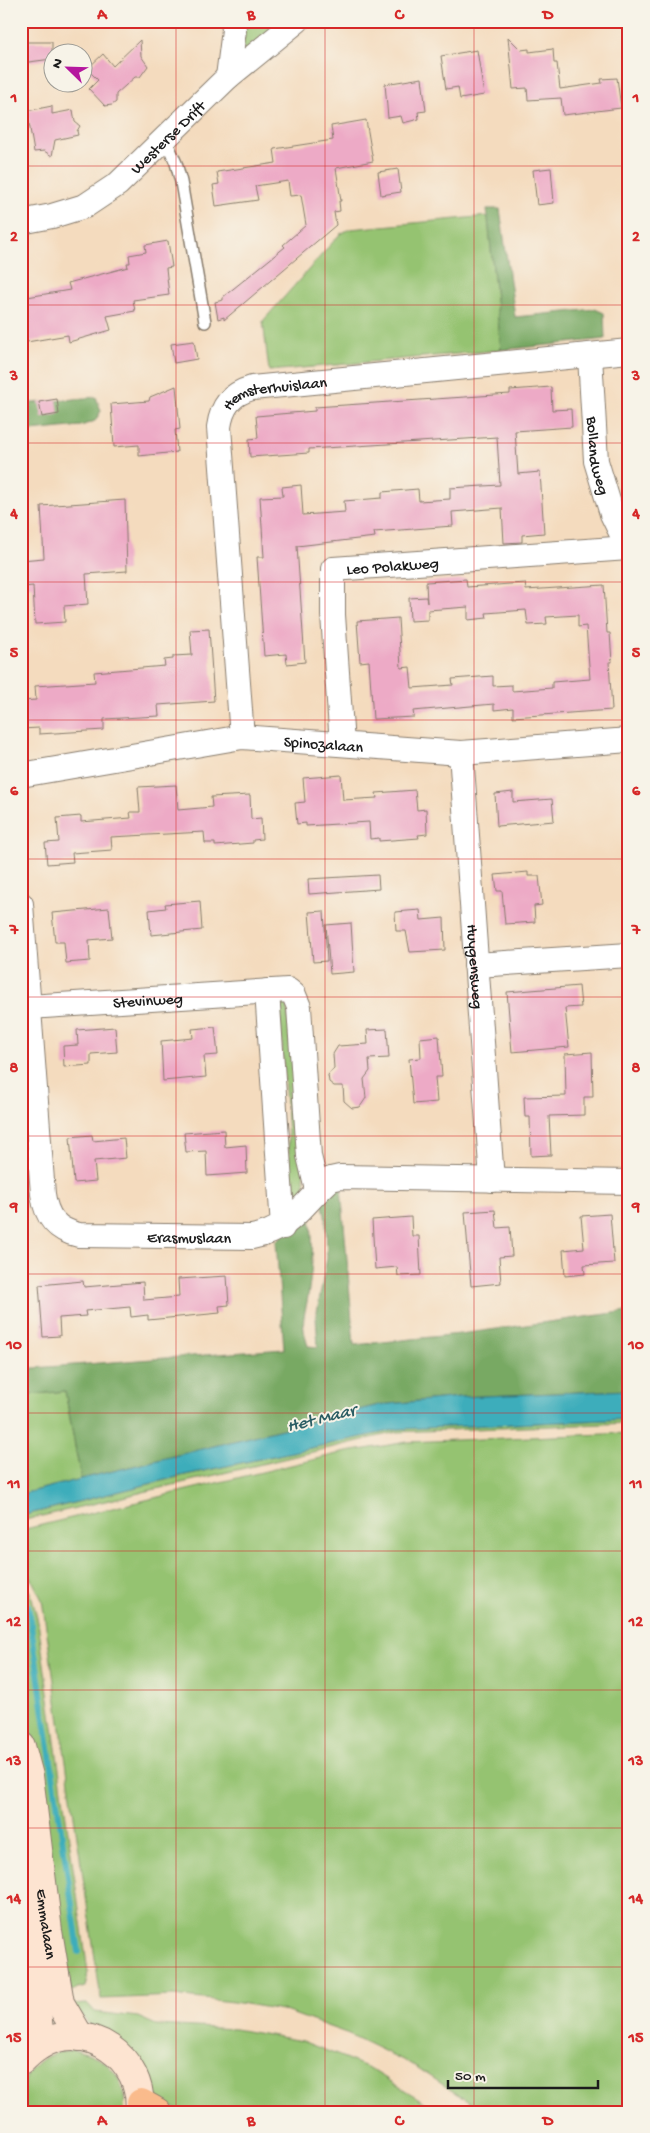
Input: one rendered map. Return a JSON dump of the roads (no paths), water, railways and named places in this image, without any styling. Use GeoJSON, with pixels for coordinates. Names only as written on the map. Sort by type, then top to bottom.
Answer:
{"type":"FeatureCollection","features":[{"type":"Feature","properties":{"kind":"main road","name":"Emmalaan"},"geometry":{"type":"LineString","coordinates":[[21,1746],[29,1776],[28,1822],[60,2003],[80,2037]]}},
{"type":"Feature","properties":{"kind":"main road","name":"Emmalaan"},"geometry":{"type":"LineString","coordinates":[[21,1880],[37,2008],[30,2053]]}},
{"type":"Feature","properties":{"kind":"main road"},"geometry":{"type":"LineString","coordinates":[[30,2053],[53,2040],[80,2037],[104,2044],[123,2059],[136,2080],[146,2109]]}},
{"type":"Feature","properties":{"kind":"street"},"geometry":{"type":"LineString","coordinates":[[228,77],[234,30],[233,21]]}},
{"type":"Feature","properties":{"kind":"street","name":"Westerse Drift"},"geometry":{"type":"LineString","coordinates":[[21,222],[52,216],[85,206],[118,184],[228,77],[297,21]]}},
{"type":"Feature","properties":{"kind":"street","name":"Hemsterhuislaan"},"geometry":{"type":"LineString","coordinates":[[242,737],[219,427],[222,410],[233,396],[252,388],[629,351]]}},
{"type":"Feature","properties":{"kind":"street","name":"Bollandweg"},"geometry":{"type":"LineString","coordinates":[[590,356],[596,461],[612,514],[628,548]]}},
{"type":"Feature","properties":{"kind":"street","name":"Leo Polakweg"},"geometry":{"type":"LineString","coordinates":[[342,744],[333,614],[333,569],[628,548]]}},
{"type":"Feature","properties":{"kind":"street","name":"Spinozalaan"},"geometry":{"type":"LineString","coordinates":[[21,775],[242,737],[461,753],[629,740]]}},
{"type":"Feature","properties":{"kind":"street","name":"Huygensweg"},"geometry":{"type":"LineString","coordinates":[[461,753],[492,1180]]}},
{"type":"Feature","properties":{"kind":"street","name":"Erasmuslaan"},"geometry":{"type":"LineString","coordinates":[[21,904],[43,1194],[45,1208],[49,1217],[66,1232],[80,1235],[252,1237],[268,1234],[283,1227],[317,1190],[331,1179],[340,1177],[629,1182]]}},
{"type":"Feature","properties":{"kind":"street"},"geometry":{"type":"LineString","coordinates":[[476,965],[629,955]]}},
{"type":"Feature","properties":{"kind":"street","name":"Stevinweg"},"geometry":{"type":"LineString","coordinates":[[29,1007],[288,990],[294,994],[299,1007],[309,1156],[317,1190]]}},
{"type":"Feature","properties":{"kind":"street"},"geometry":{"type":"LineString","coordinates":[[267,991],[283,1227]]}},
{"type":"Feature","properties":{"kind":"lane"},"geometry":{"type":"LineString","coordinates":[[165,138],[176,163],[181,182],[205,322]]}},
{"type":"Feature","properties":{"kind":"water"},"geometry":{"type":"Polygon","coordinates":[[[629,1390],[629,1419],[399,1429],[185,1475],[21,1516],[21,1494],[379,1405],[460,1397],[629,1390]]]}},
{"type":"Feature","properties":{"kind":"waterway"},"geometry":{"type":"LineString","coordinates":[[28,1605],[79,1952]]}},
{"type":"Feature","properties":{"kind":"water label","name":"Het Maar"},"geometry":{"type":"Point","coordinates":[321,1417]}}]}
